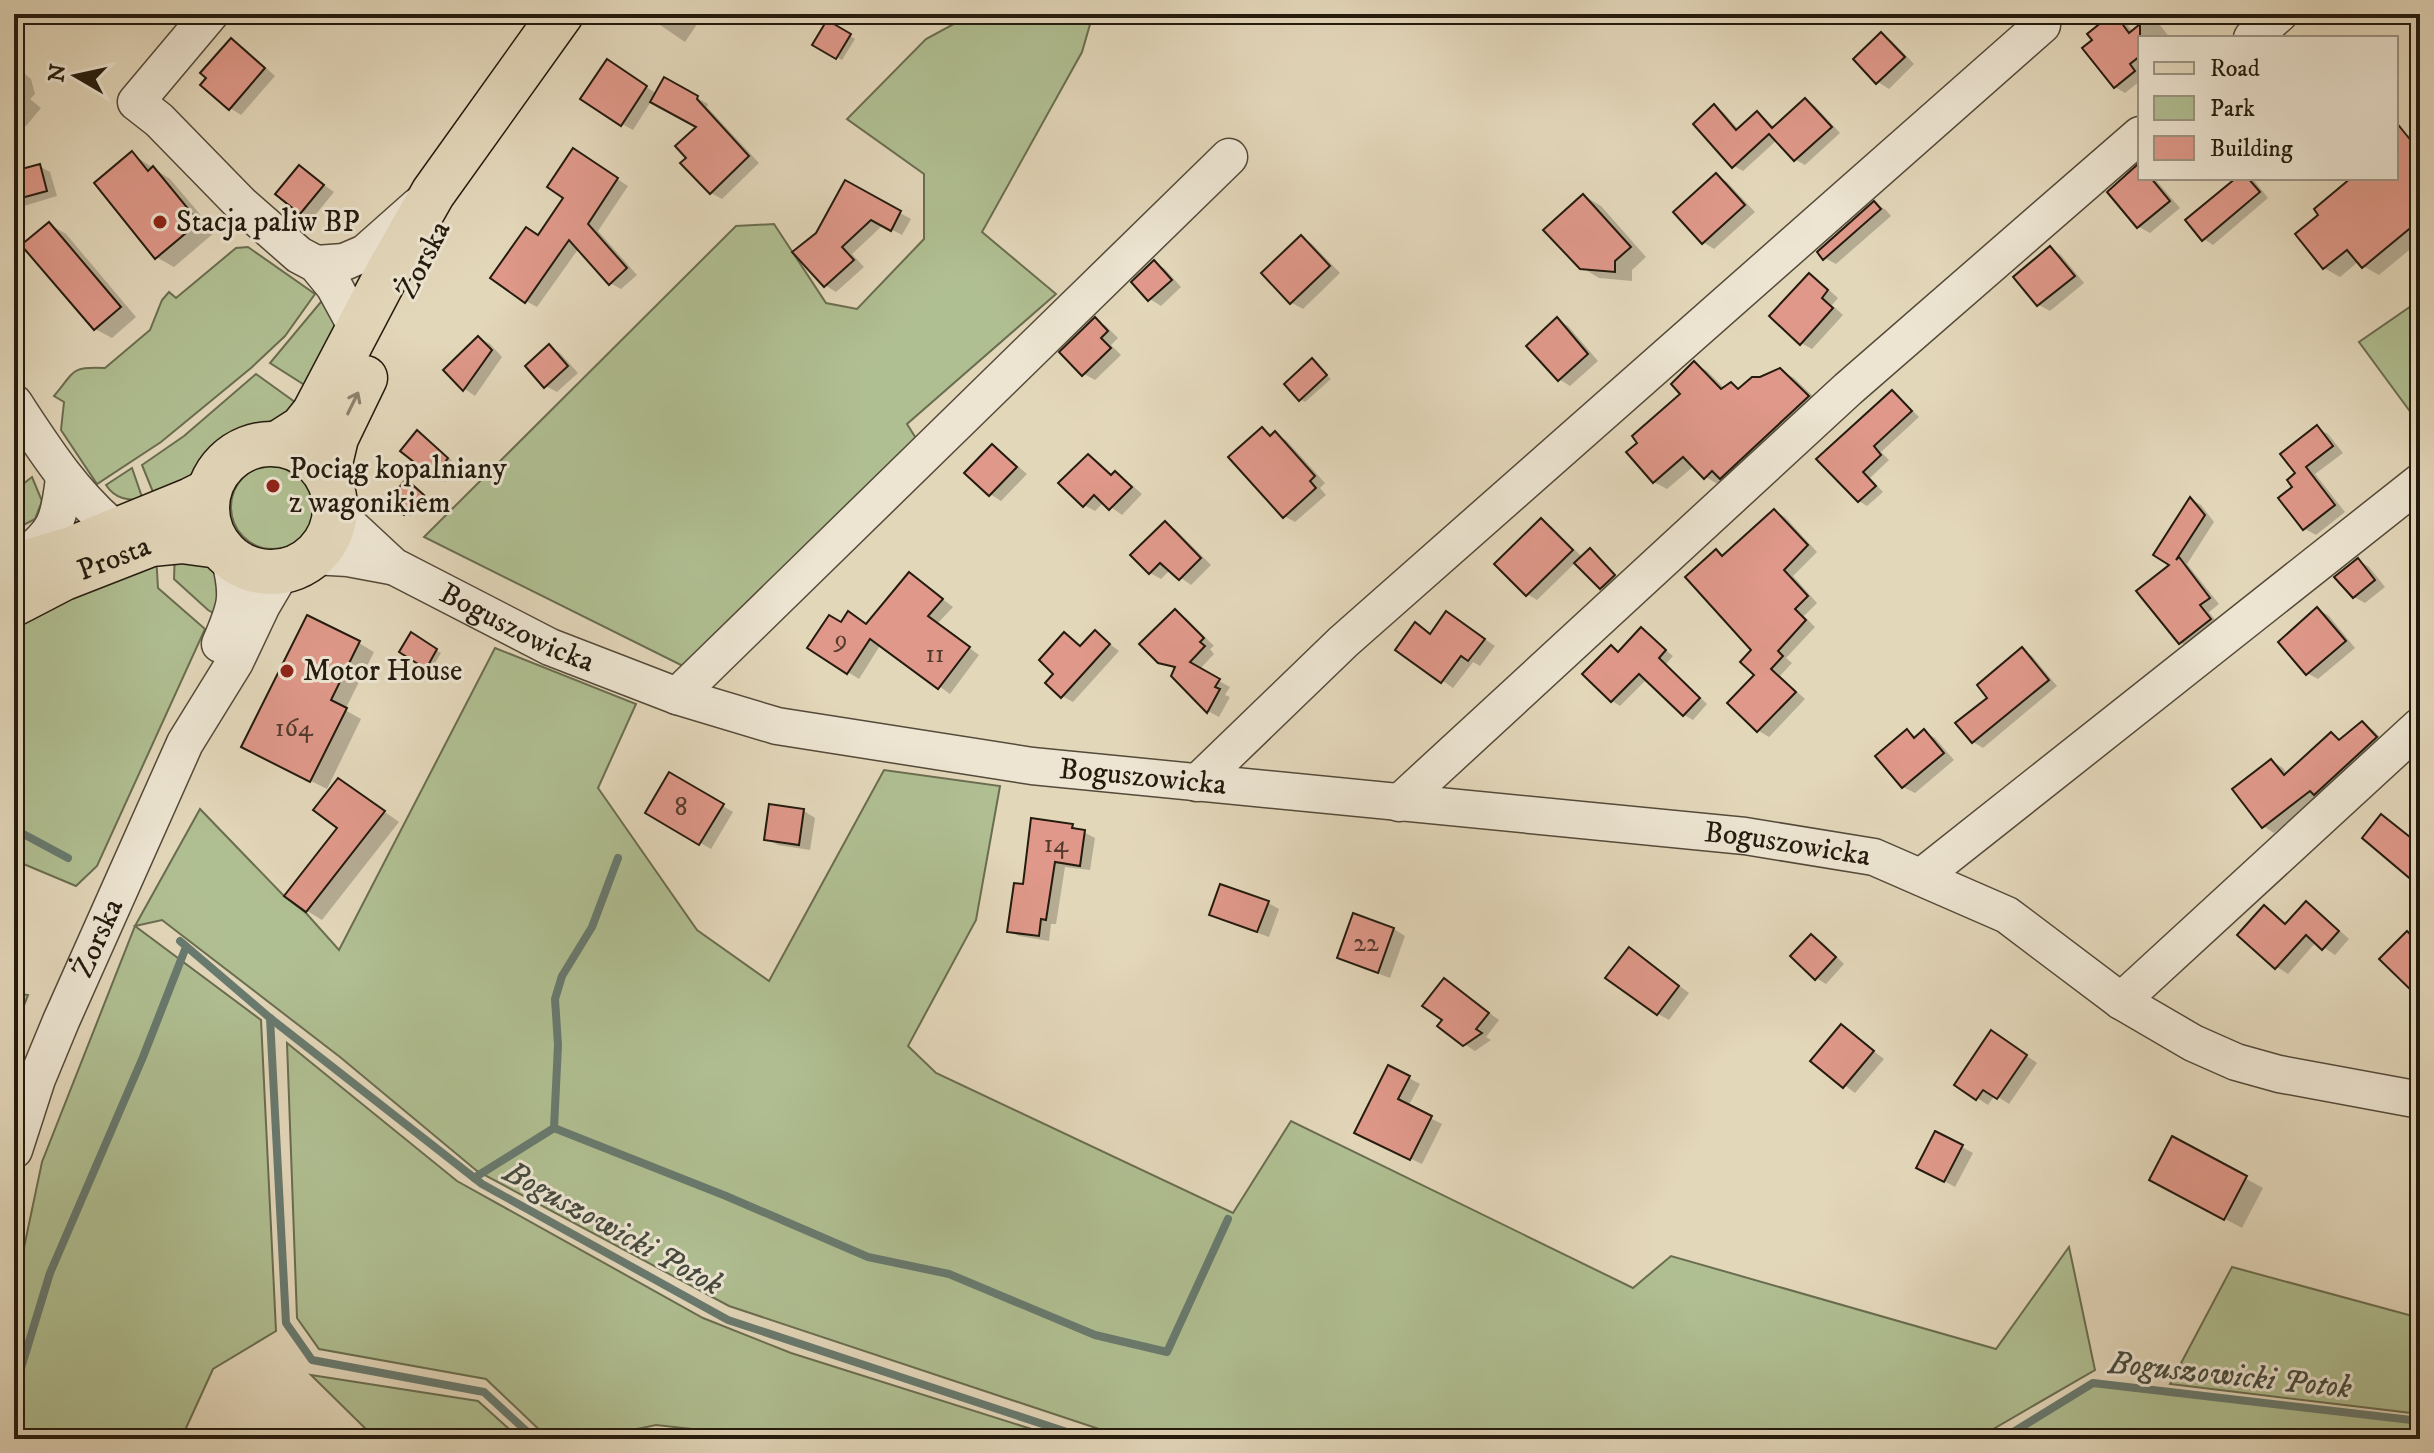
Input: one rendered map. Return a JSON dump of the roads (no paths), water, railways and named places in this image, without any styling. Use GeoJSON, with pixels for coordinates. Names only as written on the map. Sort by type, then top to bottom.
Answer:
{"type":"FeatureCollection","features":[{"type":"Feature","properties":{"kind":"main road","name":"Żorska"},"geometry":{"type":"LineString","coordinates":[[277,444],[309,421],[433,193],[561,14]]}},
{"type":"Feature","properties":{"kind":"main road","name":"Żorska"},"geometry":{"type":"LineString","coordinates":[[331,494],[336,438],[438,233],[536,50]]}},
{"type":"Feature","properties":{"kind":"main road"},"geometry":{"type":"LineString","coordinates":[[277,444],[309,456],[331,494],[328,538],[297,564],[255,571],[224,552],[212,533],[208,519],[209,491],[218,472],[231,457],[256,445],[277,444]]}},
{"type":"Feature","properties":{"kind":"main road","name":"Prosta"},"geometry":{"type":"LineString","coordinates":[[15,578],[71,549],[209,491]]}},
{"type":"Feature","properties":{"kind":"main road","name":"Prosta"},"geometry":{"type":"LineString","coordinates":[[15,578],[64,578],[151,544],[182,541],[224,552]]}},
{"type":"Feature","properties":{"kind":"street"},"geometry":{"type":"LineString","coordinates":[[210,14],[136,102],[159,120],[242,205],[299,255],[316,264],[334,286],[358,330]]}},
{"type":"Feature","properties":{"kind":"street"},"geometry":{"type":"LineString","coordinates":[[2254,36],[2279,14]]}},
{"type":"Feature","properties":{"kind":"street"},"geometry":{"type":"LineString","coordinates":[[1197,783],[1343,642],[2042,25]]}},
{"type":"Feature","properties":{"kind":"street"},"geometry":{"type":"LineString","coordinates":[[1399,803],[1848,389],[2138,137]]}},
{"type":"Feature","properties":{"kind":"street"},"geometry":{"type":"LineString","coordinates":[[677,696],[1229,157]]}},
{"type":"Feature","properties":{"kind":"street","name":"Żorska"},"geometry":{"type":"LineString","coordinates":[[316,264],[344,262],[365,253],[433,193]]}},
{"type":"Feature","properties":{"kind":"street"},"geometry":{"type":"LineString","coordinates":[[14,403],[64,478],[116,530]]}},
{"type":"Feature","properties":{"kind":"street"},"geometry":{"type":"LineString","coordinates":[[15,578],[55,525],[64,478]]}},
{"type":"Feature","properties":{"kind":"street"},"geometry":{"type":"LineString","coordinates":[[1921,877],[2420,482]]}},
{"type":"Feature","properties":{"kind":"street","name":"Boguszowicka"},"geometry":{"type":"LineString","coordinates":[[331,494],[393,566]]}},
{"type":"Feature","properties":{"kind":"street","name":"Żorska"},"geometry":{"type":"LineString","coordinates":[[14,1150],[37,1079],[66,1008],[191,730],[237,599],[235,579],[224,552]]}},
{"type":"Feature","properties":{"kind":"street","name":"Boguszowicka"},"geometry":{"type":"LineString","coordinates":[[297,564],[348,558],[393,566],[550,647],[677,696],[777,726],[1032,766],[1745,836],[1874,857],[2007,915],[2121,1001],[2193,1043],[2236,1062],[2279,1074],[2420,1100]]}},
{"type":"Feature","properties":{"kind":"street","name":"Żorska"},"geometry":{"type":"LineString","coordinates":[[191,730],[235,662],[262,605],[297,564]]}},
{"type":"Feature","properties":{"kind":"street"},"geometry":{"type":"LineString","coordinates":[[2121,1001],[2420,726]]}},
{"type":"Feature","properties":{"kind":"waterway","name":"Boguszowicki Potok"},"geometry":{"type":"LineString","coordinates":[[14,829],[68,858]]}},
{"type":"Feature","properties":{"kind":"waterway"},"geometry":{"type":"LineString","coordinates":[[554,1128],[558,1045],[555,999],[562,976],[592,927],[618,858]]}},
{"type":"Feature","properties":{"kind":"waterway","name":"Boguszowicki Potok"},"geometry":{"type":"LineString","coordinates":[[180,941],[270,1018],[482,1184],[728,1320],[1088,1439]]}},
{"type":"Feature","properties":{"kind":"waterway"},"geometry":{"type":"LineString","coordinates":[[14,1391],[50,1273],[143,1057],[186,947]]}},
{"type":"Feature","properties":{"kind":"waterway"},"geometry":{"type":"LineString","coordinates":[[270,1018],[286,1323],[312,1360],[484,1392],[535,1439]]}},
{"type":"Feature","properties":{"kind":"waterway"},"geometry":{"type":"LineString","coordinates":[[474,1178],[554,1128],[726,1196],[868,1257],[949,1274],[1095,1335],[1167,1352],[1228,1219]]}},
{"type":"Feature","properties":{"kind":"waterway","name":"Boguszowicki Potok"},"geometry":{"type":"LineString","coordinates":[[2002,1439],[2093,1383],[2420,1421]]}},
{"type":"Feature","properties":{"kind":"waterway"},"geometry":{"type":"LineString","coordinates":[[643,1439],[676,1432],[710,1439]]}},
{"type":"Feature","properties":{"kind":"place","name":"Stacja paliw BP"},"geometry":{"type":"Point","coordinates":[160,222]}},
{"type":"Feature","properties":{"kind":"place","name":"Pociąg kopalniany z wagonikiem"},"geometry":{"type":"Point","coordinates":[273,486]}},
{"type":"Feature","properties":{"kind":"place","name":"Motor House"},"geometry":{"type":"Point","coordinates":[287,671]}}]}
